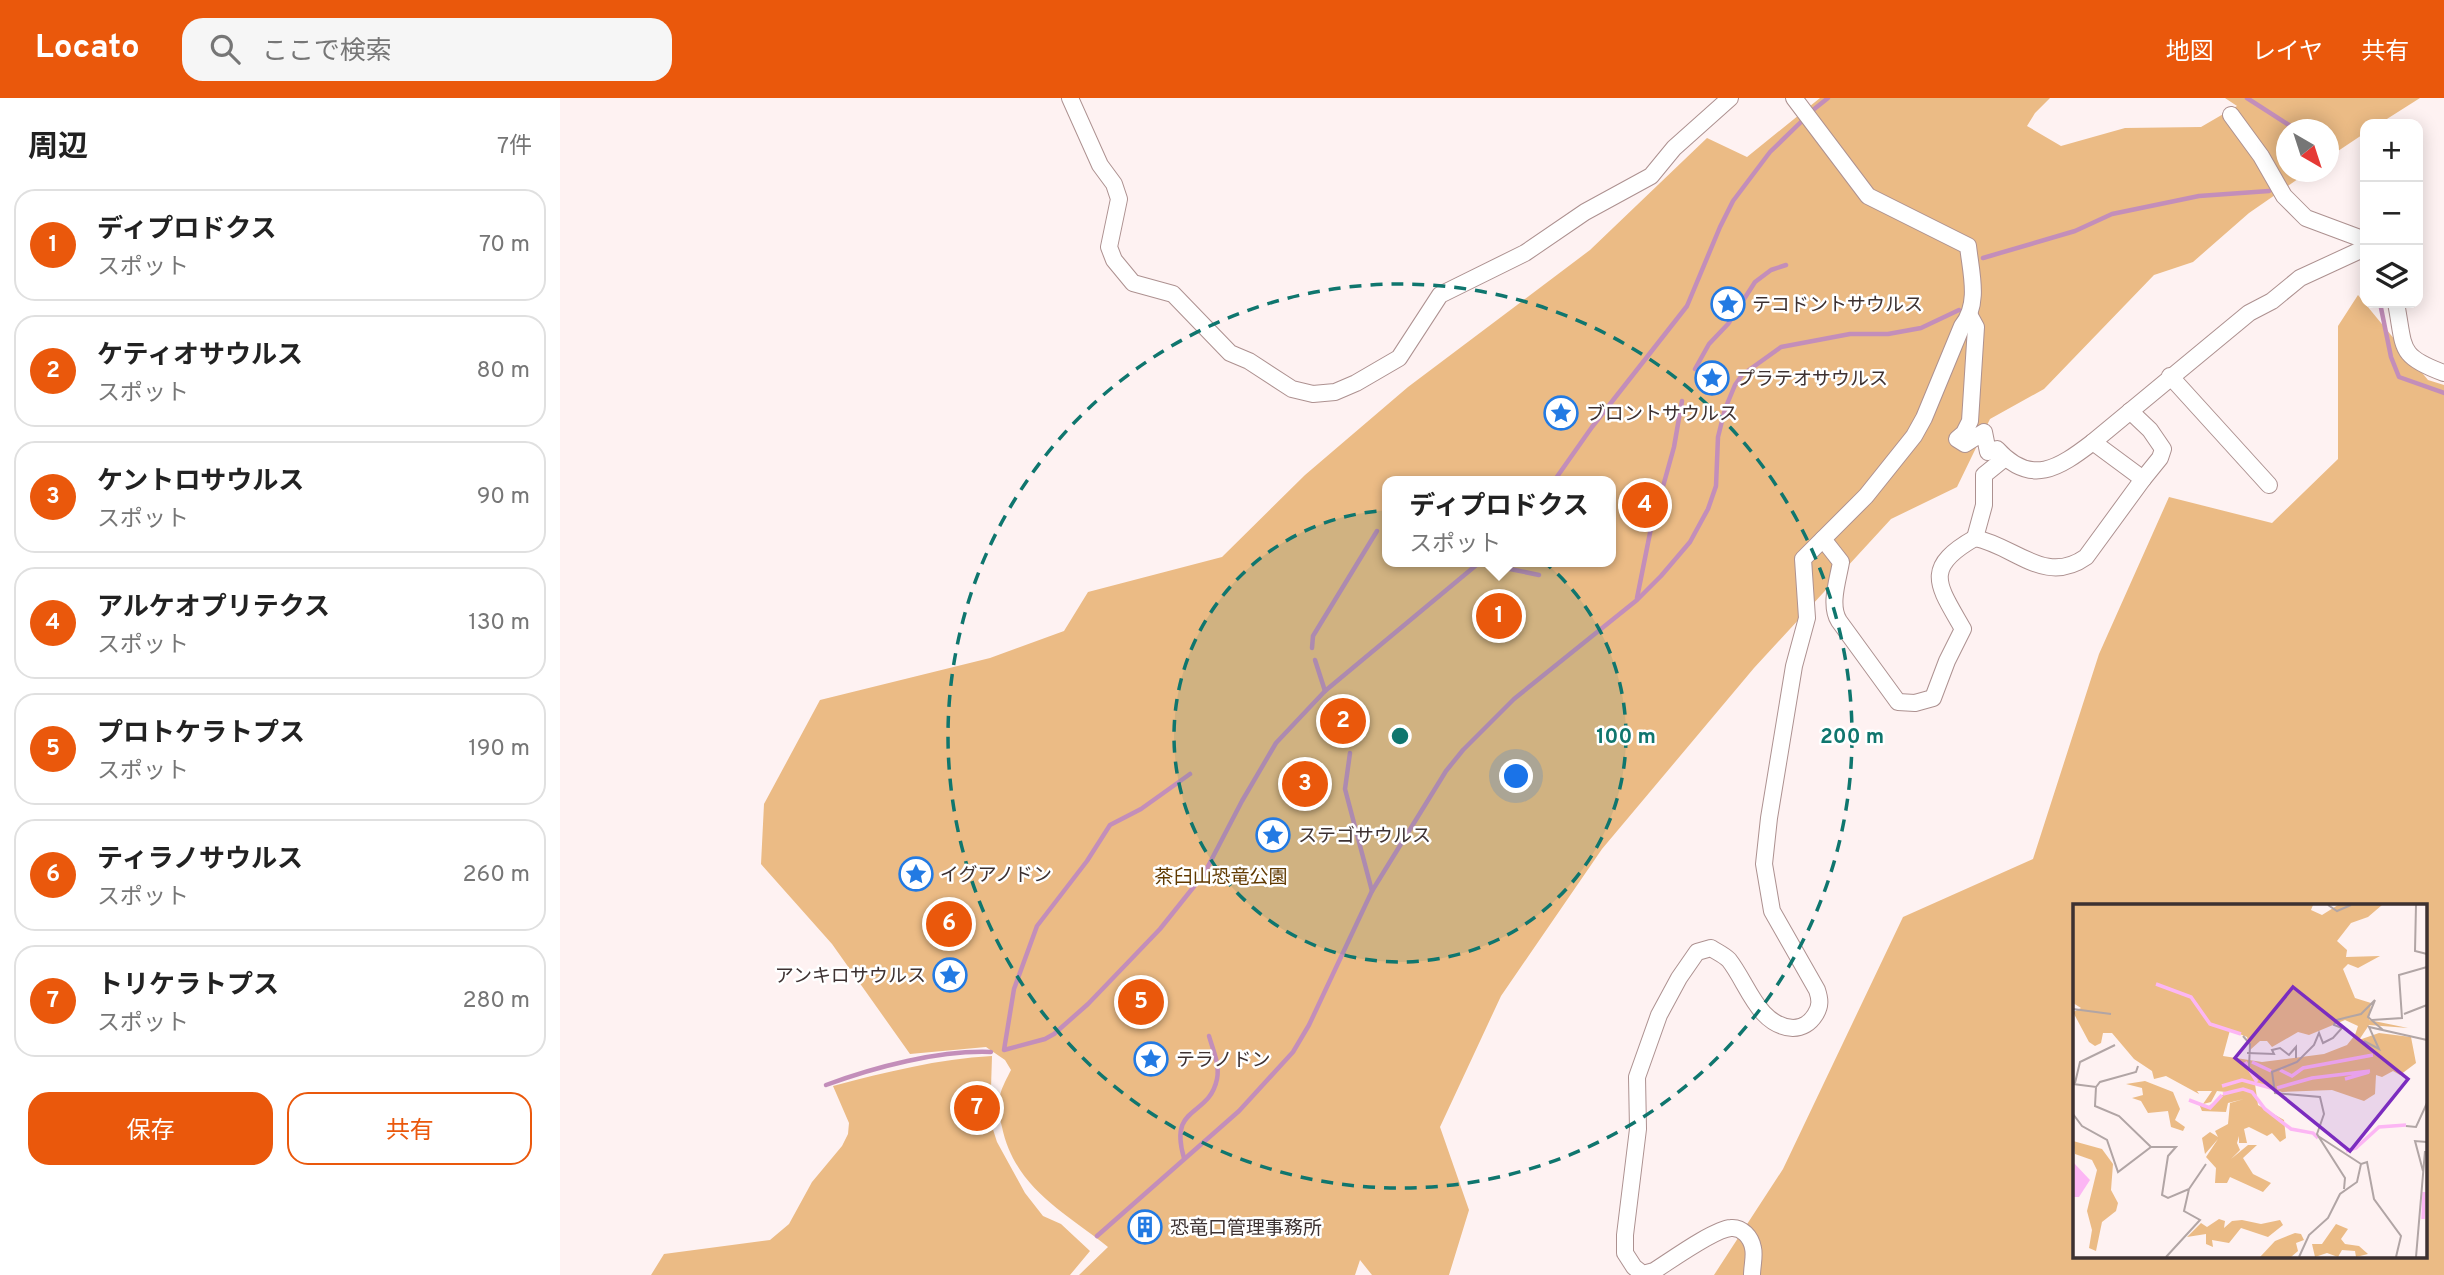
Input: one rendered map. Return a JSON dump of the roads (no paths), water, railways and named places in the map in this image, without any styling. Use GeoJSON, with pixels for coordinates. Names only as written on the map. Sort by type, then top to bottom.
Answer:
{"type":"FeatureCollection","features":[{"type":"Feature","properties":{"kind":"street"},"geometry":{"type":"LineString","coordinates":[[1070,98],[1100,165],[1114,184],[1119,199],[1109,247],[1114,260],[1133,284],[1173,294],[1230,353],[1292,389],[1313,394],[1335,392],[1399,358],[1440,295],[1525,253],[1586,212],[1651,176],[1674,148],[1731,98]]}},
{"type":"Feature","properties":{"kind":"street"},"geometry":{"type":"LineString","coordinates":[[1752,1275],[1754,1250],[1751,1238],[1742,1230],[1731,1228],[1718,1231],[1654,1271],[1643,1274],[1634,1267],[1625,1253],[1627,1208],[1638,1129],[1637,1077],[1659,1015],[1697,951],[1711,948],[1727,958],[1762,1012],[1779,1026],[1797,1028],[1809,1023],[1817,1013],[1820,1001],[1817,990],[1772,911],[1764,864],[1794,666],[1807,618],[1803,559],[1866,496],[1914,436],[1962,326],[1970,316],[1974,301],[1968,246],[1868,196],[1794,98]]}},
{"type":"Feature","properties":{"kind":"street"},"geometry":{"type":"LineString","coordinates":[[2231,115],[2261,156],[2284,196],[2306,218],[2360,238]]}},
{"type":"Feature","properties":{"kind":"street"},"geometry":{"type":"LineString","coordinates":[[1970,316],[1976,327],[1970,421],[1964,433],[1957,439],[1965,444],[1984,432],[1987,452],[1997,449],[2010,463],[2021,468],[2047,471],[2066,462],[2093,442],[2249,313],[2272,301],[2300,278],[2360,250]]}},
{"type":"Feature","properties":{"kind":"street"},"geometry":{"type":"LineString","coordinates":[[2397,308],[2406,353],[2421,365],[2444,373]]}},
{"type":"Feature","properties":{"kind":"street"},"geometry":{"type":"LineString","coordinates":[[2170,376],[2269,485]]}},
{"type":"Feature","properties":{"kind":"street"},"geometry":{"type":"LineString","coordinates":[[1823,539],[1841,562],[1834,613],[1898,702],[1915,703],[1933,698],[1963,629],[1940,588],[1942,563],[1975,538],[1989,541],[2034,565],[2055,568],[2074,565],[2086,557],[2160,458],[2163,449],[2150,430],[2130,411]]}},
{"type":"Feature","properties":{"kind":"street"},"geometry":{"type":"LineString","coordinates":[[2093,442],[2143,479]]}},
{"type":"Feature","properties":{"kind":"street"},"geometry":{"type":"LineString","coordinates":[[1975,538],[1984,505],[1984,475],[2005,458]]}},
{"type":"Feature","properties":{"kind":"waterway"},"geometry":{"type":"LineString","coordinates":[[1813,110],[1828,98]]}},
{"type":"Feature","properties":{"kind":"waterway"},"geometry":{"type":"LineString","coordinates":[[2247,98],[2280,119]]}},
{"type":"Feature","properties":{"kind":"waterway"},"geometry":{"type":"LineString","coordinates":[[1558,476],[1592,427],[1687,306],[1733,201],[1770,152],[1802,121]]}},
{"type":"Feature","properties":{"kind":"waterway"},"geometry":{"type":"LineString","coordinates":[[1983,258],[2075,231],[2112,214],[2199,196],[2269,191]]}},
{"type":"Feature","properties":{"kind":"waterway"},"geometry":{"type":"LineString","coordinates":[[1695,369],[1709,344],[1728,324],[1755,282],[1771,270],[1786,265]]}},
{"type":"Feature","properties":{"kind":"waterway"},"geometry":{"type":"LineString","coordinates":[[2381,308],[2391,357],[2399,377],[2444,393]]}},
{"type":"Feature","properties":{"kind":"waterway"},"geometry":{"type":"LineString","coordinates":[[1097,1236],[1239,1111],[1293,1052],[1309,1025],[1372,891],[1446,771],[1463,750],[1514,699],[1637,600],[1690,542],[1708,509],[1716,486],[1718,437],[1725,409],[1742,375],[1781,347],[1850,334],[1888,334],[1921,328],[1959,310]]}},
{"type":"Feature","properties":{"kind":"waterway"},"geometry":{"type":"LineString","coordinates":[[1637,598],[1650,533],[1674,447],[1682,401]]}},
{"type":"Feature","properties":{"kind":"waterway"},"geometry":{"type":"LineString","coordinates":[[1312,648],[1313,636],[1377,531]]}},
{"type":"Feature","properties":{"kind":"waterway"},"geometry":{"type":"LineString","coordinates":[[1190,774],[1141,809],[1110,825],[1087,861],[1037,926],[1014,989],[1004,1050],[1045,1039],[1088,1004],[1160,929],[1204,874],[1276,743],[1325,691],[1474,567]]}},
{"type":"Feature","properties":{"kind":"waterway"},"geometry":{"type":"LineString","coordinates":[[1505,568],[1539,575]]}},
{"type":"Feature","properties":{"kind":"waterway"},"geometry":{"type":"LineString","coordinates":[[1315,660],[1325,691]]}},
{"type":"Feature","properties":{"kind":"waterway"},"geometry":{"type":"LineString","coordinates":[[1350,753],[1345,789],[1372,891]]}},
{"type":"Feature","properties":{"kind":"waterway"},"geometry":{"type":"LineString","coordinates":[[1184,1158],[1180,1141],[1181,1128],[1185,1120],[1213,1091],[1217,1079],[1217,1063],[1209,1036]]}},
{"type":"Feature","properties":{"kind":"waterway"},"geometry":{"type":"LineString","coordinates":[[826,1085],[907,1061],[950,1054],[991,1052]]}},
{"type":"Feature","properties":{"kind":"place","name":"テコドントサウルス"},"geometry":{"type":"Point","coordinates":[1728,304]}},
{"type":"Feature","properties":{"kind":"place","name":"プラテオサウルス"},"geometry":{"type":"Point","coordinates":[1712,378]}},
{"type":"Feature","properties":{"kind":"place","name":"ブロントサウルス"},"geometry":{"type":"Point","coordinates":[1561,413]}},
{"type":"Feature","properties":{"kind":"place","name":"アルケオプリテクス"},"geometry":{"type":"Point","coordinates":[1645,505]}},
{"type":"Feature","properties":{"kind":"place","name":"ディプロドクス"},"geometry":{"type":"Point","coordinates":[1499,616]}},
{"type":"Feature","properties":{"kind":"place","name":"ケティオサウルス"},"geometry":{"type":"Point","coordinates":[1343,721]}},
{"type":"Feature","properties":{"kind":"place","name":"ケントロサウルス"},"geometry":{"type":"Point","coordinates":[1305,784]}},
{"type":"Feature","properties":{"kind":"place","name":"ステゴサウルス"},"geometry":{"type":"Point","coordinates":[1273,835]}},
{"type":"Feature","properties":{"kind":"place","name":"イグアノドン"},"geometry":{"type":"Point","coordinates":[916,874]}},
{"type":"Feature","properties":{"kind":"place","name":"ティラノサウルス"},"geometry":{"type":"Point","coordinates":[949,924]}},
{"type":"Feature","properties":{"kind":"place","name":"アンキロサウルス"},"geometry":{"type":"Point","coordinates":[950,975]}},
{"type":"Feature","properties":{"kind":"place","name":"プロトケラトプス"},"geometry":{"type":"Point","coordinates":[1141,1002]}},
{"type":"Feature","properties":{"kind":"place","name":"テラノドン"},"geometry":{"type":"Point","coordinates":[1151,1059]}},
{"type":"Feature","properties":{"kind":"place","name":"トリケラトプス"},"geometry":{"type":"Point","coordinates":[977,1108]}},
{"type":"Feature","properties":{"kind":"place","name":"恐竜口管理事務所"},"geometry":{"type":"Point","coordinates":[1145,1227]}},
{"type":"Feature","properties":{"kind":"park label","name":"茶臼山恐竜公園"},"geometry":{"type":"Point","coordinates":[1221,876]}}]}
